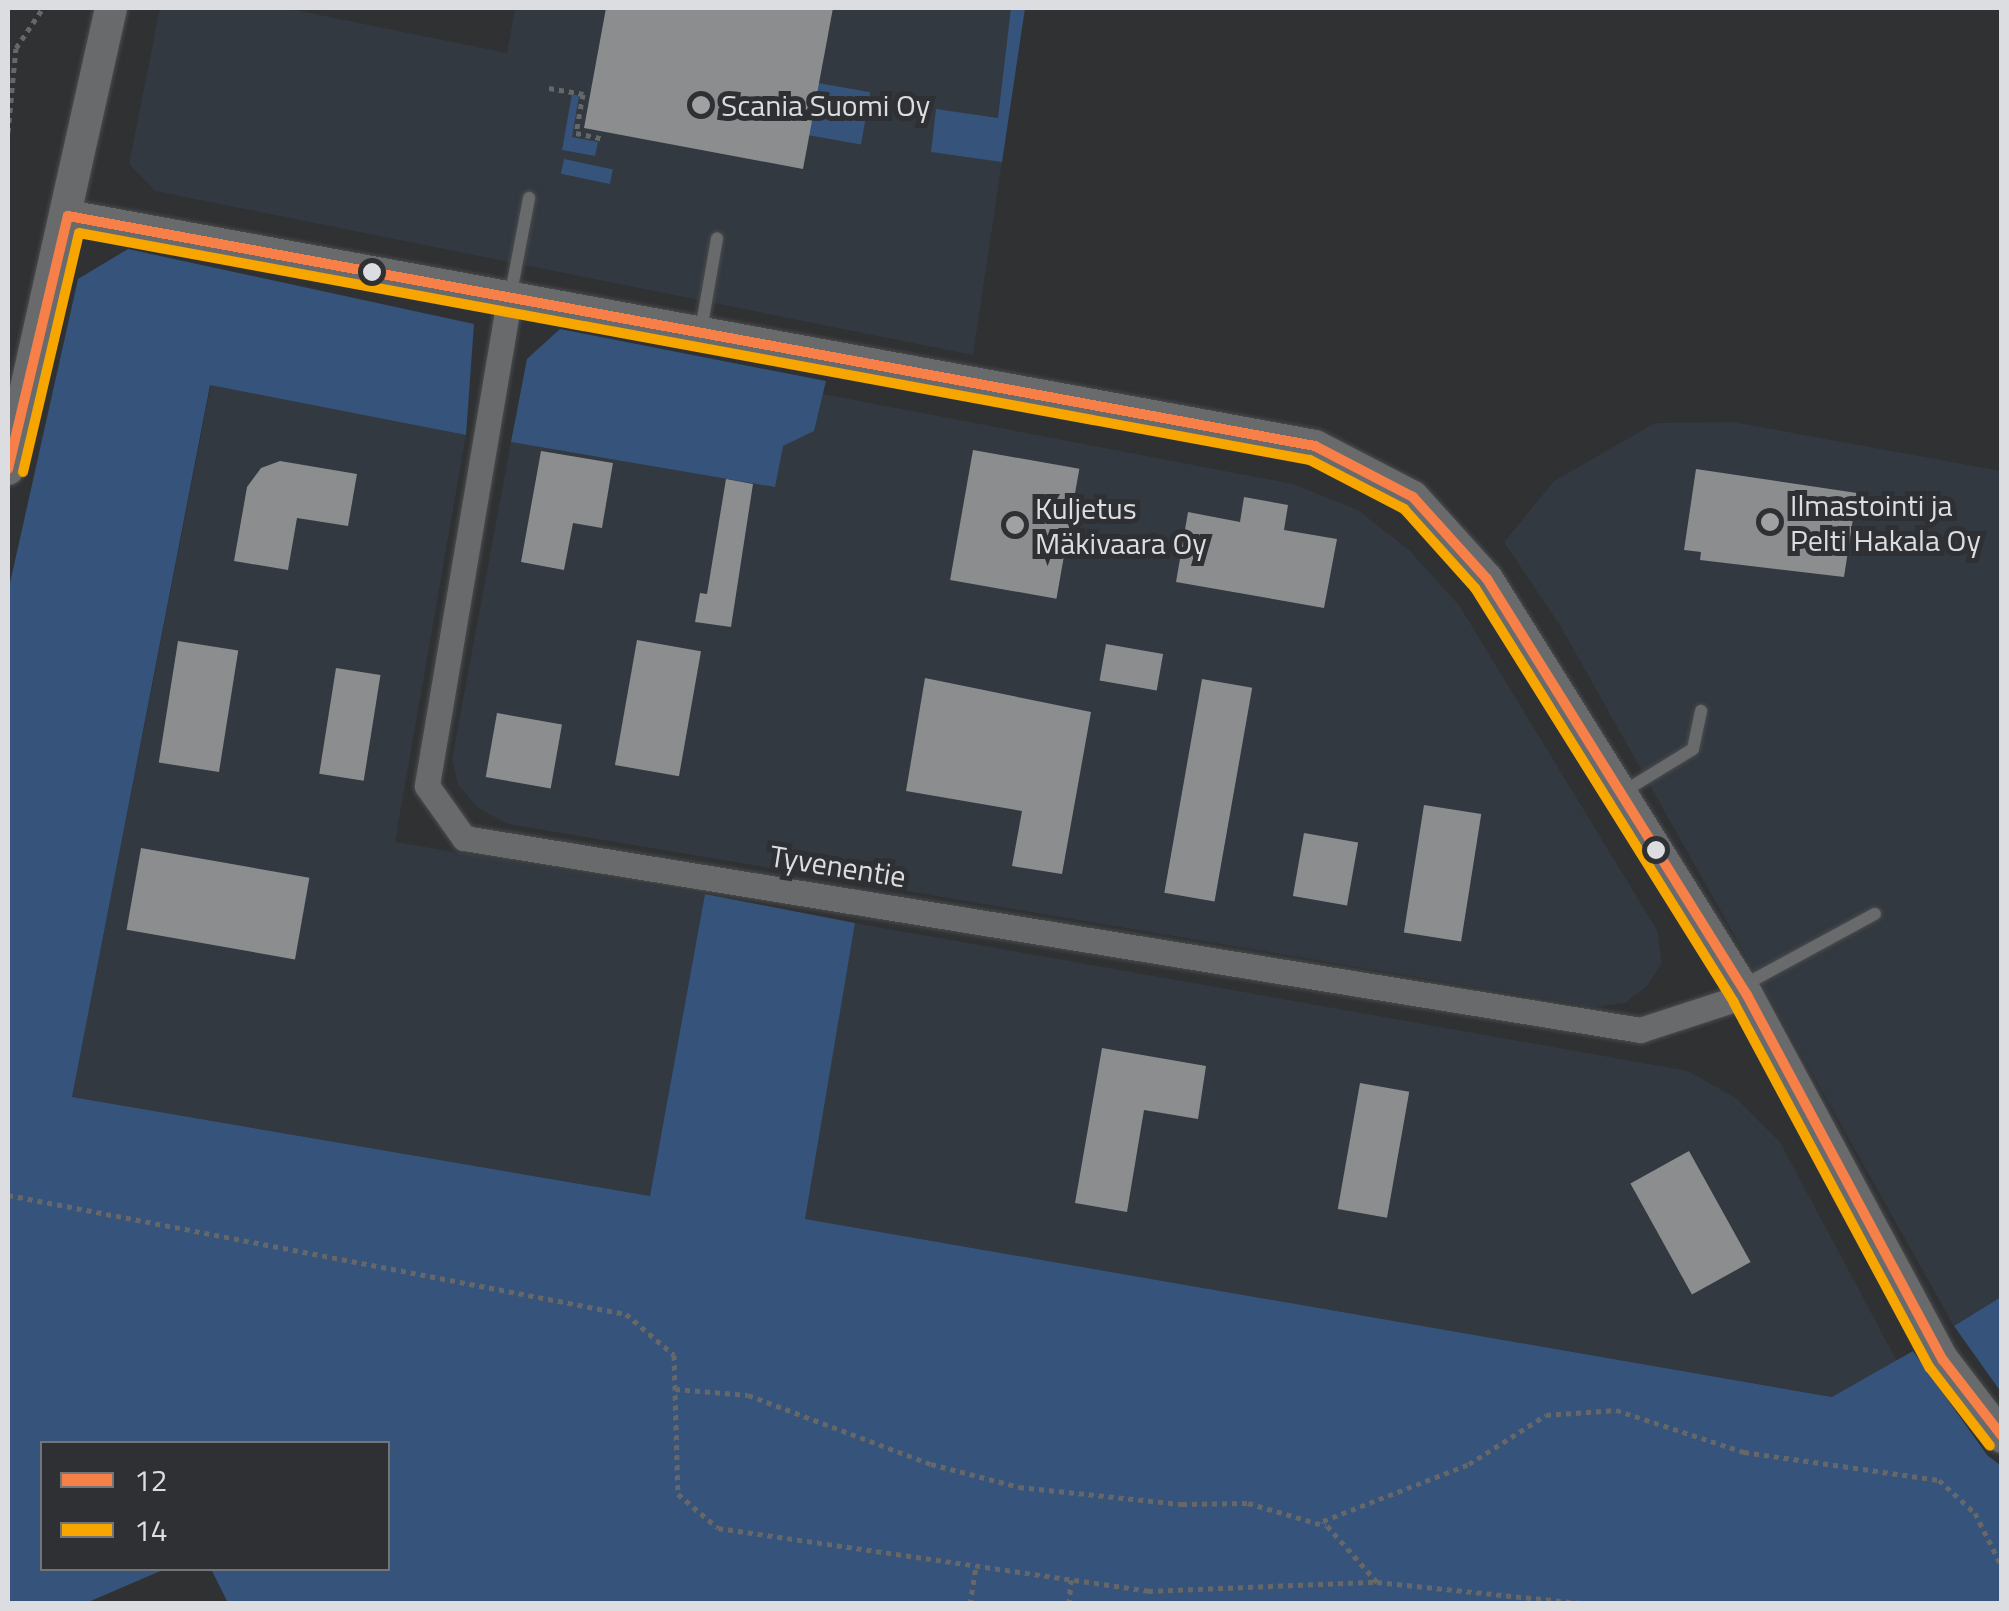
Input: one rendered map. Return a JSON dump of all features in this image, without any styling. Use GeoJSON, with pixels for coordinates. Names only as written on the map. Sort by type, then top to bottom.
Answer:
{"type":"FeatureCollection","features":[{"type":"Feature","properties":{"kind":"street"},"geometry":{"type":"LineString","coordinates":[[8,470],[68,216],[111,8]]}},
{"type":"Feature","properties":{"kind":"street"},"geometry":{"type":"LineString","coordinates":[[68,216],[1315,446],[1413,498],[1487,578],[1744,991],[1943,1360],[2002,1436]]}},
{"type":"Feature","properties":{"kind":"street","name":"Tyvenentie"},"geometry":{"type":"LineString","coordinates":[[509,300],[427,786],[464,838],[1640,1030],[1744,991]]}},
{"type":"Feature","properties":{"kind":"lane"},"geometry":{"type":"LineString","coordinates":[[509,300],[529,198]]}},
{"type":"Feature","properties":{"kind":"lane"},"geometry":{"type":"LineString","coordinates":[[700,335],[716,238]]}},
{"type":"Feature","properties":{"kind":"lane"},"geometry":{"type":"LineString","coordinates":[[1621,794],[1693,749],[1702,711]]}},
{"type":"Feature","properties":{"kind":"lane"},"geometry":{"type":"LineString","coordinates":[[1744,991],[1875,914]]}},
{"type":"Feature","properties":{"kind":"path"},"geometry":{"type":"LineString","coordinates":[[8,132],[16,48],[44,8]]}},
{"type":"Feature","properties":{"kind":"path"},"geometry":{"type":"LineString","coordinates":[[549,88],[584,94],[576,133],[604,139]]}},
{"type":"Feature","properties":{"kind":"path"},"geometry":{"type":"LineString","coordinates":[[8,1194],[626,1314],[674,1354],[678,1494],[718,1528],[1148,1591],[1377,1582],[1590,1604]]}},
{"type":"Feature","properties":{"kind":"path"},"geometry":{"type":"LineString","coordinates":[[675,1389],[748,1395],[931,1464],[1019,1488],[1182,1504],[1248,1503],[1329,1527]]}},
{"type":"Feature","properties":{"kind":"path"},"geometry":{"type":"LineString","coordinates":[[1377,1582],[1323,1521],[1469,1464],[1546,1415],[1616,1410],[1744,1452],[1938,1480],[1975,1513],[2002,1567]]}},
{"type":"Feature","properties":{"kind":"path"},"geometry":{"type":"LineString","coordinates":[[970,1604],[976,1566]]}},
{"type":"Feature","properties":{"kind":"path"},"geometry":{"type":"LineString","coordinates":[[1069,1604],[1071,1580]]}},
{"type":"Feature","properties":{"kind":"shaded area"},"geometry":{"type":"Polygon","coordinates":[[[160,8],[285,8],[507,53],[515,8],[1025,8],[973,355],[155,191],[129,164],[160,8]]]}},
{"type":"Feature","properties":{"kind":"shaded area"},"geometry":{"type":"Polygon","coordinates":[[[1011,8],[1025,8],[1002,162],[931,152],[936,109],[998,118],[1011,8]]]}},
{"type":"Feature","properties":{"kind":"shaded area"},"geometry":{"type":"Polygon","coordinates":[[[818,83],[870,92],[861,144],[809,135],[818,83]]]}},
{"type":"Feature","properties":{"kind":"shaded area"},"geometry":{"type":"Polygon","coordinates":[[[572,94],[579,96],[572,137],[598,142],[595,156],[562,150],[572,94]]]}},
{"type":"Feature","properties":{"kind":"shaded area"},"geometry":{"type":"Polygon","coordinates":[[[564,159],[613,169],[610,184],[561,174],[564,159]]]}},
{"type":"Feature","properties":{"kind":"shaded area"},"geometry":{"type":"Polygon","coordinates":[[[128,249],[474,324],[466,435],[210,385],[72,1097],[650,1196],[705,894],[855,923],[805,1219],[1832,1397],[1913,1351],[1987,1455],[2001,1466],[2001,1603],[228,1603],[212,1571],[390,1571],[390,1441],[40,1441],[40,1571],[160,1571],[86,1603],[8,1603],[8,592],[78,279],[128,249]]]}},
{"type":"Feature","properties":{"kind":"shaded area"},"geometry":{"type":"Polygon","coordinates":[[[560,329],[826,381],[814,431],[783,446],[775,487],[511,442],[527,359],[560,329]]]}},
{"type":"Feature","properties":{"kind":"shaded area"},"geometry":{"type":"Polygon","coordinates":[[[211,384],[466,435],[395,842],[705,894],[650,1196],[72,1097],[211,384]]]}},
{"type":"Feature","properties":{"kind":"shaded area"},"geometry":{"type":"Polygon","coordinates":[[[776,385],[1293,484],[1358,510],[1409,550],[1459,605],[1657,930],[1662,963],[1647,986],[1625,1003],[1595,1007],[508,824],[478,808],[458,785],[452,759],[511,442],[757,484],[776,385]]]}},
{"type":"Feature","properties":{"kind":"shaded area"},"geometry":{"type":"Polygon","coordinates":[[[1733,422],[2001,471],[2001,1297],[1954,1326],[1561,627],[1504,542],[1554,481],[1655,423],[1733,422]]]}},
{"type":"Feature","properties":{"kind":"shaded area"},"geometry":{"type":"Polygon","coordinates":[[[855,923],[1688,1071],[1736,1098],[1780,1142],[1897,1361],[1833,1397],[804,1219],[855,923]]]}},
{"type":"Feature","properties":{"kind":"shaded area"},"geometry":{"type":"Polygon","coordinates":[[[2001,1297],[2001,1392],[1954,1326],[2001,1297]]]}},
{"type":"Feature","properties":{"kind":"building","name":"Scania Suomi Oy"},"geometry":{"type":"Polygon","coordinates":[[[606,8],[833,8],[803,169],[584,128],[606,8]]]}},
{"type":"Feature","properties":{"kind":"building","name":"Kuljetus Mäkivaara Oy"},"geometry":{"type":"Polygon","coordinates":[[[973,450],[1079,469],[1056,599],[950,580],[973,450]]]}},
{"type":"Feature","properties":{"kind":"building"},"geometry":{"type":"Polygon","coordinates":[[[541,451],[613,463],[602,528],[573,523],[564,570],[521,562],[541,451]]]}},
{"type":"Feature","properties":{"kind":"building"},"geometry":{"type":"Polygon","coordinates":[[[280,461],[357,474],[348,526],[297,518],[288,570],[234,561],[247,487],[261,468],[280,461]]]}},
{"type":"Feature","properties":{"kind":"building","name":"Ilmastointi ja Pelti Hakala Oy"},"geometry":{"type":"Polygon","coordinates":[[[1696,469],[1857,493],[1844,577],[1700,560],[1701,552],[1684,550],[1696,469]]]}},
{"type":"Feature","properties":{"kind":"building"},"geometry":{"type":"Polygon","coordinates":[[[726,479],[753,484],[731,627],[695,622],[700,593],[707,594],[726,479]]]}},
{"type":"Feature","properties":{"kind":"building"},"geometry":{"type":"Polygon","coordinates":[[[1244,497],[1288,505],[1284,530],[1337,539],[1324,608],[1176,582],[1188,512],[1240,522],[1244,497]]]}},
{"type":"Feature","properties":{"kind":"building"},"geometry":{"type":"Polygon","coordinates":[[[637,640],[701,651],[679,776],[615,765],[637,640]]]}},
{"type":"Feature","properties":{"kind":"building"},"geometry":{"type":"Polygon","coordinates":[[[178,641],[238,651],[219,772],[159,762],[178,641]]]}},
{"type":"Feature","properties":{"kind":"building"},"geometry":{"type":"Polygon","coordinates":[[[1106,644],[1163,654],[1157,691],[1100,680],[1106,644]]]}},
{"type":"Feature","properties":{"kind":"building"},"geometry":{"type":"Polygon","coordinates":[[[336,668],[380,675],[364,781],[319,774],[336,668]]]}},
{"type":"Feature","properties":{"kind":"building"},"geometry":{"type":"Polygon","coordinates":[[[925,678],[1091,712],[1062,874],[1012,866],[1022,811],[906,791],[925,678]]]}},
{"type":"Feature","properties":{"kind":"building"},"geometry":{"type":"Polygon","coordinates":[[[1202,679],[1252,688],[1215,902],[1164,893],[1202,679]]]}},
{"type":"Feature","properties":{"kind":"building"},"geometry":{"type":"Polygon","coordinates":[[[497,713],[562,724],[551,788],[486,777],[497,713]]]}},
{"type":"Feature","properties":{"kind":"building"},"geometry":{"type":"Polygon","coordinates":[[[1424,805],[1481,814],[1461,941],[1404,932],[1424,805]]]}},
{"type":"Feature","properties":{"kind":"building"},"geometry":{"type":"Polygon","coordinates":[[[1304,833],[1358,843],[1347,906],[1293,896],[1304,833]]]}},
{"type":"Feature","properties":{"kind":"building"},"geometry":{"type":"Polygon","coordinates":[[[141,848],[309,878],[295,959],[127,930],[141,848]]]}},
{"type":"Feature","properties":{"kind":"building"},"geometry":{"type":"Polygon","coordinates":[[[1102,1048],[1206,1066],[1198,1119],[1144,1110],[1127,1212],[1075,1203],[1102,1048]]]}},
{"type":"Feature","properties":{"kind":"building"},"geometry":{"type":"Polygon","coordinates":[[[1360,1083],[1409,1092],[1387,1218],[1338,1209],[1360,1083]]]}},
{"type":"Feature","properties":{"kind":"building"},"geometry":{"type":"Polygon","coordinates":[[[1689,1151],[1751,1262],[1692,1295],[1630,1183],[1689,1151]]]}},
{"type":"Feature","properties":{"kind":"transit line","name":"12"},"geometry":{"type":"LineString","coordinates":[[8,469],[68,216],[1315,446],[1413,497],[1487,579],[1747,995],[1943,1360],[2002,1436]]}},
{"type":"Feature","properties":{"kind":"transit line","name":"14"},"geometry":{"type":"LineString","coordinates":[[23,472],[79,233],[1310,460],[1404,509],[1475,588],[1734,1003],[1930,1368],[1990,1446]]}},
{"type":"Feature","properties":{"kind":"place","name":"Scania Suomi Oy"},"geometry":{"type":"Point","coordinates":[701,105]}},
{"type":"Feature","properties":{"kind":"place","name":"Ilmastointi ja Pelti Hakala Oy"},"geometry":{"type":"Point","coordinates":[1770,522]}},
{"type":"Feature","properties":{"kind":"place","name":"Kuljetus Mäkivaara Oy"},"geometry":{"type":"Point","coordinates":[1015,525]}}]}
